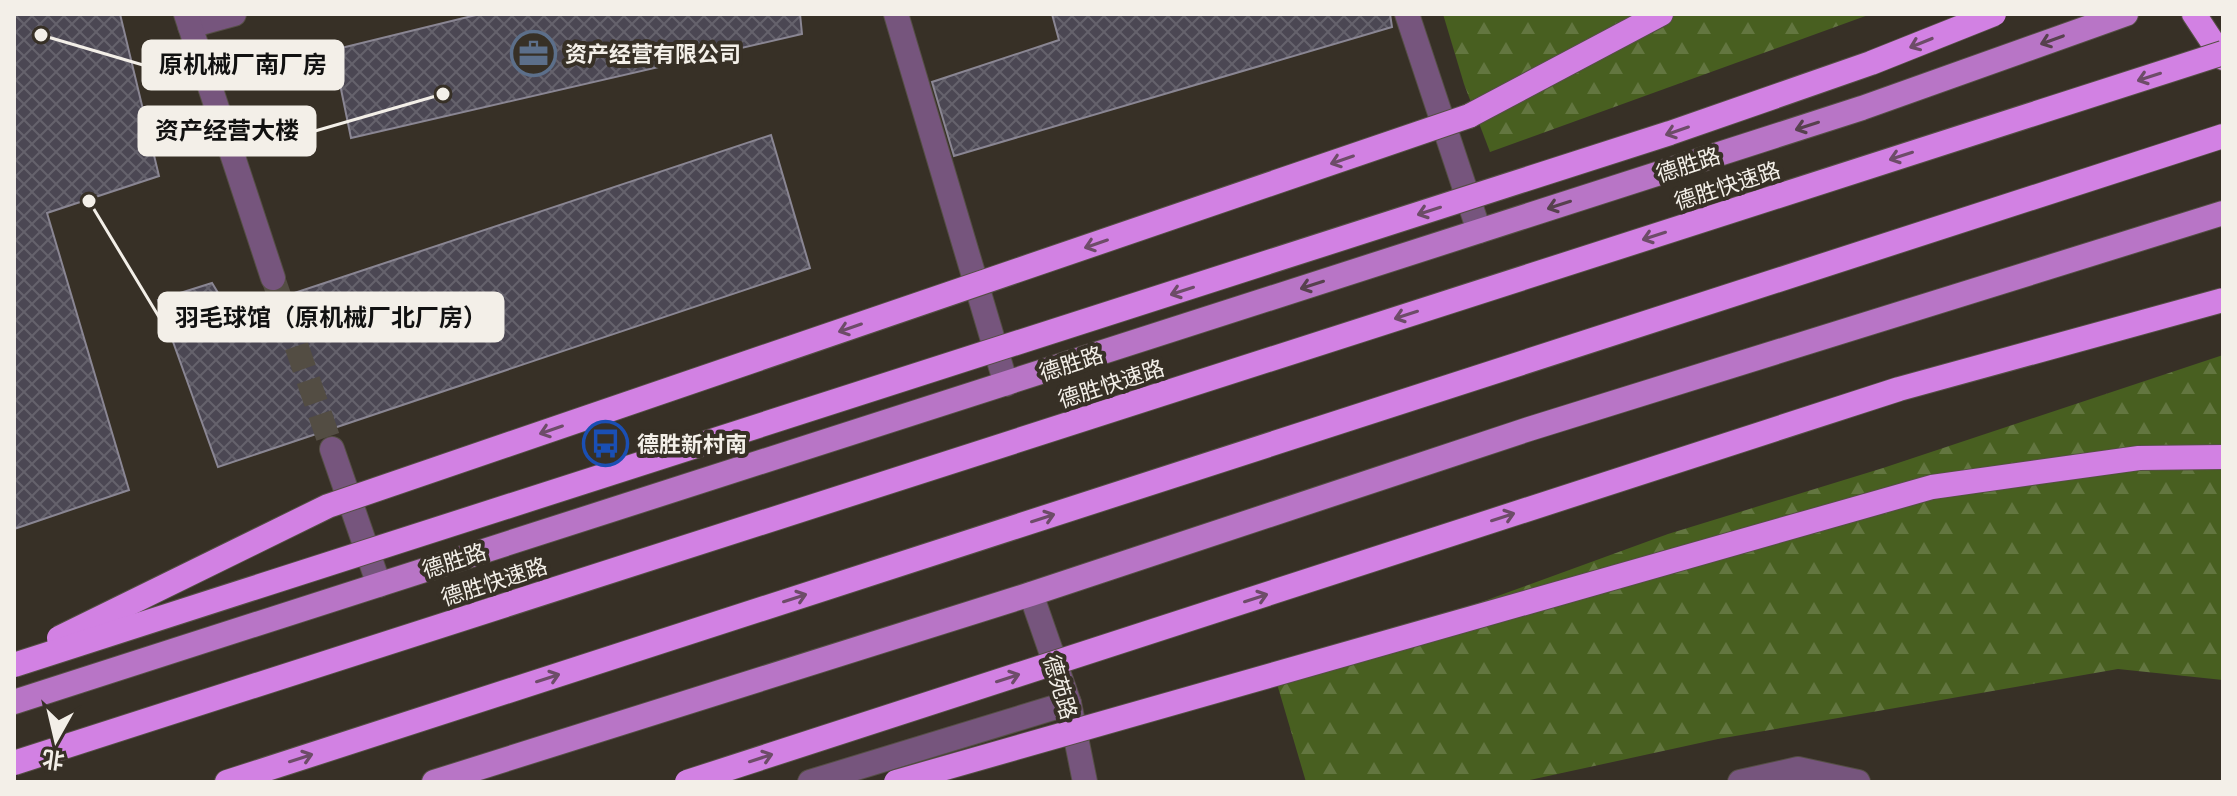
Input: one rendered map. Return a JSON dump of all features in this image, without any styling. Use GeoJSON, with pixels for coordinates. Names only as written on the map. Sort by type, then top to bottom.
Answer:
{"type":"FeatureCollection","features":[{"type":"Feature","properties":{"kind":"highway"},"geometry":{"type":"LineString","coordinates":[[14,662],[328,506],[1469,116],[1661,14]]}},
{"type":"Feature","properties":{"kind":"highway"},"geometry":{"type":"LineString","coordinates":[[14,662],[1670,133],[1871,63],[1994,14]]}},
{"type":"Feature","properties":{"kind":"highway"},"geometry":{"type":"LineString","coordinates":[[2194,14],[2223,55]]}},
{"type":"Feature","properties":{"kind":"highway","name":"德胜快速路"},"geometry":{"type":"LineString","coordinates":[[14,763],[2223,55]]}},
{"type":"Feature","properties":{"kind":"highway"},"geometry":{"type":"LineString","coordinates":[[227,782],[2223,136]]}},
{"type":"Feature","properties":{"kind":"highway"},"geometry":{"type":"LineString","coordinates":[[687,782],[1899,389],[2223,300]]}},
{"type":"Feature","properties":{"kind":"highway"},"geometry":{"type":"LineString","coordinates":[[896,782],[1932,487],[2139,458],[2223,457]]}},
{"type":"Feature","properties":{"kind":"main road","name":"德胜路"},"geometry":{"type":"LineString","coordinates":[[14,702],[1862,108],[2126,14]]}},
{"type":"Feature","properties":{"kind":"main road"},"geometry":{"type":"LineString","coordinates":[[434,782],[1031,594],[1529,429],[2223,213]]}},
{"type":"Feature","properties":{"kind":"street"},"geometry":{"type":"LineString","coordinates":[[234,14],[188,20],[273,278]]}},
{"type":"Feature","properties":{"kind":"street"},"geometry":{"type":"LineString","coordinates":[[896,14],[1006,384]]}},
{"type":"Feature","properties":{"kind":"street"},"geometry":{"type":"LineString","coordinates":[[1407,14],[1479,231]]}},
{"type":"Feature","properties":{"kind":"street"},"geometry":{"type":"LineString","coordinates":[[332,449],[379,585]]}},
{"type":"Feature","properties":{"kind":"street","name":"德苑路"},"geometry":{"type":"LineString","coordinates":[[1031,594],[1069,703],[1085,782]]}},
{"type":"Feature","properties":{"kind":"street"},"geometry":{"type":"LineString","coordinates":[[810,782],[1069,703]]}},
{"type":"Feature","properties":{"kind":"street"},"geometry":{"type":"LineString","coordinates":[[1740,782],[1798,769],[1858,782]]}},
{"type":"Feature","properties":{"kind":"green space"},"geometry":{"type":"Polygon","coordinates":[[[1443,14],[1871,14],[1490,152],[1464,84],[1443,14]]]}},
{"type":"Feature","properties":{"kind":"green space"},"geometry":{"type":"Polygon","coordinates":[[[2223,355],[2223,680],[2118,669],[1718,739],[1521,782],[1306,782],[1275,677],[1668,534],[1883,468],[2223,355]]]}},
{"type":"Feature","properties":{"kind":"building"},"geometry":{"type":"Polygon","coordinates":[[[14,14],[120,14],[159,176],[47,213],[129,490],[14,529],[14,14]]]}},
{"type":"Feature","properties":{"kind":"building"},"geometry":{"type":"Polygon","coordinates":[[[480,14],[800,14],[802,34],[351,138],[333,50],[480,14]]]}},
{"type":"Feature","properties":{"kind":"building"},"geometry":{"type":"Polygon","coordinates":[[[1052,14],[1390,14],[1392,27],[954,156],[932,82],[1059,40],[1052,14]]]}},
{"type":"Feature","properties":{"kind":"building"},"geometry":{"type":"Polygon","coordinates":[[[771,135],[810,268],[218,467],[158,300],[212,283],[231,314],[771,135]]]}},
{"type":"Feature","properties":{"kind":"tunnel"},"geometry":{"type":"LineString","coordinates":[[273,278],[332,449]]}},
{"type":"Feature","properties":{"kind":"place","name":"原机械厂南厂房"},"geometry":{"type":"Point","coordinates":[41,35]}},
{"type":"Feature","properties":{"kind":"place","name":"资产经营有限公司"},"geometry":{"type":"Point","coordinates":[534,53]}},
{"type":"Feature","properties":{"kind":"place","name":"资产经营大楼"},"geometry":{"type":"Point","coordinates":[443,94]}},
{"type":"Feature","properties":{"kind":"place","name":"羽毛球馆（原机械厂北厂房）"},"geometry":{"type":"Point","coordinates":[89,201]}},
{"type":"Feature","properties":{"kind":"place","name":"德胜新村南"},"geometry":{"type":"Point","coordinates":[606,443]}}]}
